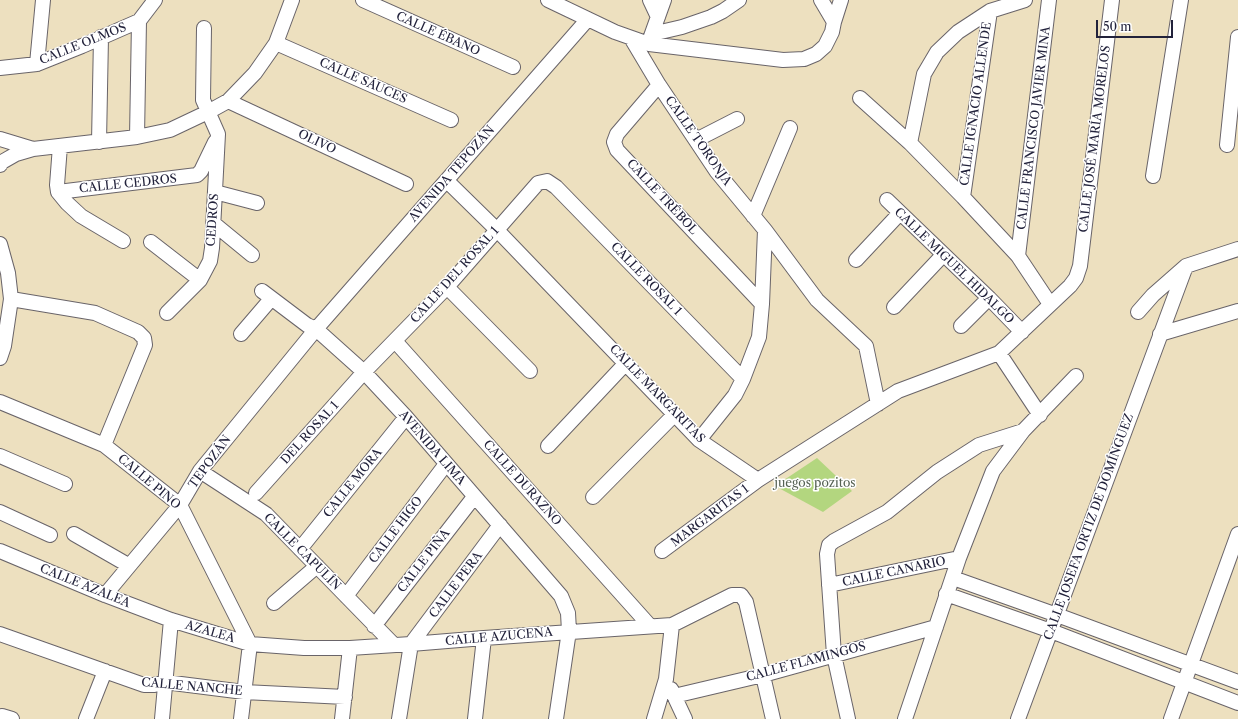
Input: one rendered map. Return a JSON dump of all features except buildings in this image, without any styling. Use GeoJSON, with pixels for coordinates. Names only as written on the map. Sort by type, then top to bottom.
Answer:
{"type":"FeatureCollection","features":[{"type":"Feature","properties":{"kind":"street"},"geometry":{"type":"LineString","coordinates":[[36,64],[43,0]]}},
{"type":"Feature","properties":{"kind":"street","name":"CALLE OLMOS"},"geometry":{"type":"LineString","coordinates":[[0,68],[36,64],[101,38],[139,21],[155,0]]}},
{"type":"Feature","properties":{"kind":"street"},"geometry":{"type":"LineString","coordinates":[[0,165],[2,162],[16,154],[33,149],[137,137],[170,130],[228,101],[255,74],[276,43],[292,0]]}},
{"type":"Feature","properties":{"kind":"street","name":"CALLE ÉBANO"},"geometry":{"type":"LineString","coordinates":[[363,0],[513,68]]}},
{"type":"Feature","properties":{"kind":"street"},"geometry":{"type":"LineString","coordinates":[[548,0],[564,4],[588,19],[631,38],[651,39],[770,59],[804,59],[816,54],[825,46],[832,32],[841,0]]}},
{"type":"Feature","properties":{"kind":"street"},"geometry":{"type":"LineString","coordinates":[[650,0],[658,17]]}},
{"type":"Feature","properties":{"kind":"street"},"geometry":{"type":"LineString","coordinates":[[651,39],[664,0]]}},
{"type":"Feature","properties":{"kind":"street"},"geometry":{"type":"LineString","coordinates":[[651,39],[711,17],[739,0]]}},
{"type":"Feature","properties":{"kind":"street"},"geometry":{"type":"LineString","coordinates":[[821,0],[834,22]]}},
{"type":"Feature","properties":{"kind":"street"},"geometry":{"type":"LineString","coordinates":[[910,143],[924,74],[937,52],[958,32],[990,11],[1025,0]]}},
{"type":"Feature","properties":{"kind":"street","name":"CALLE FRANCISCO JAVIER MINA"},"geometry":{"type":"LineString","coordinates":[[1018,256],[1049,0]]}},
{"type":"Feature","properties":{"kind":"street","name":"CALLE JOSÉ MARÍA MORELOS"},"geometry":{"type":"LineString","coordinates":[[1050,304],[1070,286],[1076,278],[1080,266],[1112,0]]}},
{"type":"Feature","properties":{"kind":"street"},"geometry":{"type":"LineString","coordinates":[[1153,176],[1181,0]]}},
{"type":"Feature","properties":{"kind":"street","name":"CALLE IGNACIO ALLENDE"},"geometry":{"type":"LineString","coordinates":[[963,197],[990,11]]}},
{"type":"Feature","properties":{"kind":"street","name":"AVENIDA TEPOZÁN"},"geometry":{"type":"LineString","coordinates":[[316,329],[588,19]]}},
{"type":"Feature","properties":{"kind":"street"},"geometry":{"type":"LineString","coordinates":[[137,137],[139,21]]}},
{"type":"Feature","properties":{"kind":"street","name":"CEDROS"},"geometry":{"type":"LineString","coordinates":[[167,313],[200,280],[210,261],[218,134],[203,100],[204,28]]}},
{"type":"Feature","properties":{"kind":"street"},"geometry":{"type":"LineString","coordinates":[[1227,145],[1238,37]]}},
{"type":"Feature","properties":{"kind":"street"},"geometry":{"type":"LineString","coordinates":[[99,142],[101,38]]}},
{"type":"Feature","properties":{"kind":"street","name":"CALLE TORONJA"},"geometry":{"type":"LineString","coordinates":[[631,38],[659,85],[717,172],[765,230],[817,300],[866,346],[878,404]]}},
{"type":"Feature","properties":{"kind":"street","name":"CALLE SÁUCES"},"geometry":{"type":"LineString","coordinates":[[276,43],[451,120]]}},
{"type":"Feature","properties":{"kind":"street","name":"CALLE TRÉBOL"},"geometry":{"type":"LineString","coordinates":[[659,85],[617,134],[614,142],[617,150],[762,304]]}},
{"type":"Feature","properties":{"kind":"street"},"geometry":{"type":"LineString","coordinates":[[758,480],[898,391],[999,353],[1050,304],[1018,256],[910,143],[860,98]]}},
{"type":"Feature","properties":{"kind":"street","name":"OLIVO"},"geometry":{"type":"LineString","coordinates":[[228,101],[406,184]]}},
{"type":"Feature","properties":{"kind":"street"},"geometry":{"type":"LineString","coordinates":[[696,140],[737,119]]}},
{"type":"Feature","properties":{"kind":"street"},"geometry":{"type":"LineString","coordinates":[[753,216],[790,128]]}},
{"type":"Feature","properties":{"kind":"street","name":"CALLE CEDROS"},"geometry":{"type":"LineString","coordinates":[[58,192],[197,176],[201,171],[218,134]]}},
{"type":"Feature","properties":{"kind":"street"},"geometry":{"type":"LineString","coordinates":[[0,140],[33,149]]}},
{"type":"Feature","properties":{"kind":"street"},"geometry":{"type":"LineString","coordinates":[[60,146],[57,185],[58,192],[80,216],[123,241]]}},
{"type":"Feature","properties":{"kind":"street","name":"CALLE MARGARITAS"},"geometry":{"type":"LineString","coordinates":[[447,181],[497,230],[699,440],[758,480]]}},
{"type":"Feature","properties":{"kind":"street","name":"CALLE DEL ROSAL 1"},"geometry":{"type":"LineString","coordinates":[[364,372],[448,287],[538,183],[547,181]]}},
{"type":"Feature","properties":{"kind":"street","name":"CALLE ROSAL 1"},"geometry":{"type":"LineString","coordinates":[[547,181],[556,187],[742,380]]}},
{"type":"Feature","properties":{"kind":"street"},"geometry":{"type":"LineString","coordinates":[[215,192],[257,203]]}},
{"type":"Feature","properties":{"kind":"street","name":"CALLE MIGUEL HIDALGO"},"geometry":{"type":"LineString","coordinates":[[887,200],[989,298],[1022,332]]}},
{"type":"Feature","properties":{"kind":"street"},"geometry":{"type":"LineString","coordinates":[[856,260],[900,213]]}},
{"type":"Feature","properties":{"kind":"street"},"geometry":{"type":"LineString","coordinates":[[213,222],[252,254]]}},
{"type":"Feature","properties":{"kind":"street"},"geometry":{"type":"LineString","coordinates":[[699,440],[735,395],[759,337],[765,230]]}},
{"type":"Feature","properties":{"kind":"street"},"geometry":{"type":"LineString","coordinates":[[151,242],[200,280]]}},
{"type":"Feature","properties":{"kind":"street"},"geometry":{"type":"LineString","coordinates":[[0,244],[8,273],[11,299],[1,349]]}},
{"type":"Feature","properties":{"kind":"street"},"geometry":{"type":"LineString","coordinates":[[1138,312],[1154,295],[1186,266],[1238,249]]}},
{"type":"Feature","properties":{"kind":"street"},"geometry":{"type":"LineString","coordinates":[[894,307],[943,255]]}},
{"type":"Feature","properties":{"kind":"street","name":"CALLE JOSEFA ORTIZ DE DOMÍNGUEZ"},"geometry":{"type":"LineString","coordinates":[[1018,719],[1186,266]]}},
{"type":"Feature","properties":{"kind":"street"},"geometry":{"type":"LineString","coordinates":[[448,287],[530,371]]}},
{"type":"Feature","properties":{"kind":"street","name":"AVENIDA LIMA"},"geometry":{"type":"LineString","coordinates":[[241,334],[266,295],[307,325],[316,329],[364,372],[406,417],[561,596],[568,613],[569,632],[556,719]]}},
{"type":"Feature","properties":{"kind":"street"},"geometry":{"type":"LineString","coordinates":[[961,326],[989,298]]}},
{"type":"Feature","properties":{"kind":"street"},"geometry":{"type":"LineString","coordinates":[[11,299],[95,313],[138,332],[144,338],[145,345],[104,445]]}},
{"type":"Feature","properties":{"kind":"street"},"geometry":{"type":"LineString","coordinates":[[1160,334],[1238,311]]}},
{"type":"Feature","properties":{"kind":"street","name":"TEPOZÁN"},"geometry":{"type":"LineString","coordinates":[[105,594],[180,505],[200,470],[316,329]]}},
{"type":"Feature","properties":{"kind":"street","name":"CALLE DURAZNO"},"geometry":{"type":"LineString","coordinates":[[395,341],[650,626]]}},
{"type":"Feature","properties":{"kind":"street"},"geometry":{"type":"LineString","coordinates":[[999,353],[1040,414]]}},
{"type":"Feature","properties":{"kind":"street"},"geometry":{"type":"LineString","coordinates":[[548,446],[626,363]]}},
{"type":"Feature","properties":{"kind":"street","name":"DEL ROSAL 1"},"geometry":{"type":"LineString","coordinates":[[256,493],[364,372]]}},
{"type":"Feature","properties":{"kind":"street"},"geometry":{"type":"LineString","coordinates":[[905,719],[946,594],[993,471],[1023,431],[1076,376]]}},
{"type":"Feature","properties":{"kind":"street","name":"CALLE PINO"},"geometry":{"type":"LineString","coordinates":[[0,402],[104,445],[180,505],[250,644]]}},
{"type":"Feature","properties":{"kind":"street"},"geometry":{"type":"LineString","coordinates":[[593,497],[674,415]]}},
{"type":"Feature","properties":{"kind":"street","name":"CALLE MORA"},"geometry":{"type":"LineString","coordinates":[[300,549],[406,417]]}},
{"type":"Feature","properties":{"kind":"street"},"geometry":{"type":"LineString","coordinates":[[848,719],[834,654],[827,554],[829,545],[887,512],[937,472],[979,445],[1023,431]]}},
{"type":"Feature","properties":{"kind":"street"},"geometry":{"type":"LineString","coordinates":[[0,456],[65,484]]}},
{"type":"Feature","properties":{"kind":"street","name":"CALLE HIGO"},"geometry":{"type":"LineString","coordinates":[[346,596],[446,464]]}},
{"type":"Feature","properties":{"kind":"street","name":"CALLE CAPULÍN"},"geometry":{"type":"LineString","coordinates":[[200,470],[266,514],[394,645]]}},
{"type":"Feature","properties":{"kind":"street","name":"MARGARITAS 1"},"geometry":{"type":"LineString","coordinates":[[662,551],[758,480]]}},
{"type":"Feature","properties":{"kind":"street","name":"CALLE PIÑA"},"geometry":{"type":"LineString","coordinates":[[374,626],[474,497]]}},
{"type":"Feature","properties":{"kind":"street"},"geometry":{"type":"LineString","coordinates":[[0,512],[50,535]]}},
{"type":"Feature","properties":{"kind":"street","name":"CALLE PERA"},"geometry":{"type":"LineString","coordinates":[[411,644],[500,525]]}},
{"type":"Feature","properties":{"kind":"street"},"geometry":{"type":"LineString","coordinates":[[74,534],[128,565]]}},
{"type":"Feature","properties":{"kind":"street"},"geometry":{"type":"LineString","coordinates":[[1172,719],[1238,534]]}},
{"type":"Feature","properties":{"kind":"street","name":"CALLE AZALEA"},"geometry":{"type":"LineString","coordinates":[[0,551],[171,620]]}},
{"type":"Feature","properties":{"kind":"street","name":"CALLE CANARIO"},"geometry":{"type":"LineString","coordinates":[[829,585],[959,558]]}},
{"type":"Feature","properties":{"kind":"street"},"geometry":{"type":"LineString","coordinates":[[274,603],[317,566]]}},
{"type":"Feature","properties":{"kind":"street"},"geometry":{"type":"LineString","coordinates":[[952,578],[1238,682]]}},
{"type":"Feature","properties":{"kind":"street"},"geometry":{"type":"LineString","coordinates":[[946,594],[1051,631],[1238,703]]}},
{"type":"Feature","properties":{"kind":"street","name":"CALLE AZUCENA"},"geometry":{"type":"LineString","coordinates":[[250,644],[304,648],[350,648],[672,625],[732,595],[741,595],[746,602],[763,675]]}},
{"type":"Feature","properties":{"kind":"street"},"geometry":{"type":"LineString","coordinates":[[162,719],[171,620]]}},
{"type":"Feature","properties":{"kind":"street","name":"AZALEA"},"geometry":{"type":"LineString","coordinates":[[171,620],[250,644]]}},
{"type":"Feature","properties":{"kind":"street"},"geometry":{"type":"LineString","coordinates":[[654,719],[666,679],[672,625]]}},
{"type":"Feature","properties":{"kind":"street","name":"CALLE FLAMINGOS"},"geometry":{"type":"LineString","coordinates":[[674,696],[763,675],[834,654],[936,627]]}},
{"type":"Feature","properties":{"kind":"street","name":"CALLE NANCHE"},"geometry":{"type":"LineString","coordinates":[[0,634],[144,685],[154,685],[165,682],[244,692],[345,697]]}},
{"type":"Feature","properties":{"kind":"street"},"geometry":{"type":"LineString","coordinates":[[475,719],[484,638]]}},
{"type":"Feature","properties":{"kind":"street"},"geometry":{"type":"LineString","coordinates":[[241,719],[250,644]]}},
{"type":"Feature","properties":{"kind":"street"},"geometry":{"type":"LineString","coordinates":[[399,719],[411,644]]}},
{"type":"Feature","properties":{"kind":"street"},"geometry":{"type":"LineString","coordinates":[[342,719],[350,648]]}},
{"type":"Feature","properties":{"kind":"street"},"geometry":{"type":"LineString","coordinates":[[86,719],[105,671]]}},
{"type":"Feature","properties":{"kind":"street"},"geometry":{"type":"LineString","coordinates":[[763,675],[773,719]]}},
{"type":"Feature","properties":{"kind":"street"},"geometry":{"type":"LineString","coordinates":[[666,679],[685,719]]}},
{"type":"Feature","properties":{"kind":"green space","name":"juegos pozitos"},"geometry":{"type":"Polygon","coordinates":[[[817,458],[852,491],[823,512],[775,486],[817,458]]]}}]}
